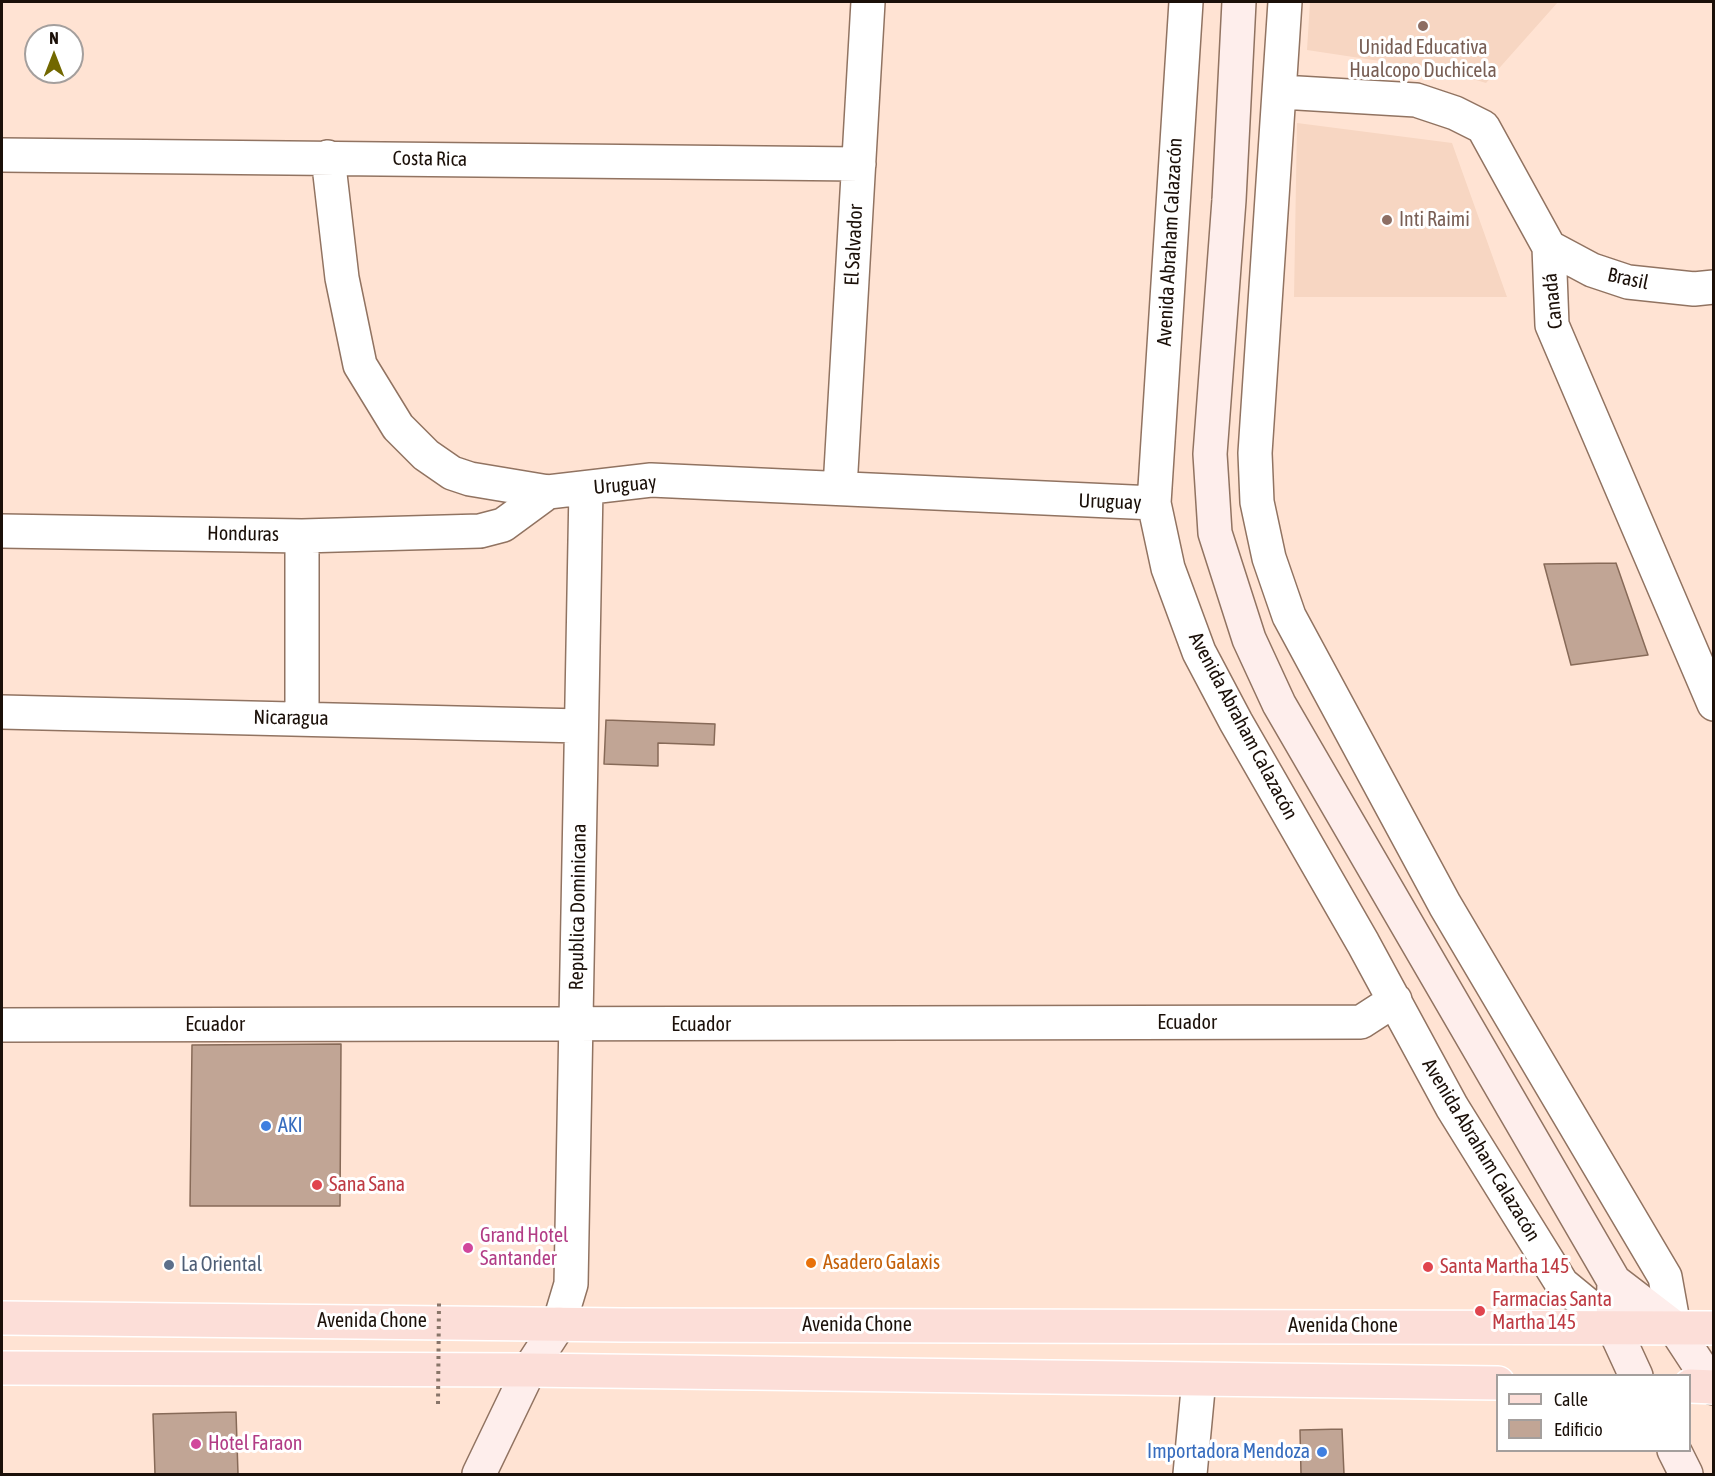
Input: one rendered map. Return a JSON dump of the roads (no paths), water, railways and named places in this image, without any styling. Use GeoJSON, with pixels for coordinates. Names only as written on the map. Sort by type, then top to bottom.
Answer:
{"type":"FeatureCollection","features":[{"type":"Feature","properties":{"kind":"main road"},"geometry":{"type":"LineString","coordinates":[[1239,2],[1229,200],[1210,454],[1215,533],[1223,563],[1249,639],[1279,704],[1614,1281],[1674,1327],[1707,1387]]}},
{"type":"Feature","properties":{"kind":"main road","name":"Avenida Abraham Calazacón"},"geometry":{"type":"LineString","coordinates":[[1614,1281],[1613,1326],[1635,1374]]}},
{"type":"Feature","properties":{"kind":"main road","name":"Avenida Chone"},"geometry":{"type":"LineString","coordinates":[[2,1318],[559,1324],[1713,1328]]}},
{"type":"Feature","properties":{"kind":"main road"},"geometry":{"type":"LineString","coordinates":[[479,1474],[529,1370],[559,1324]]}},
{"type":"Feature","properties":{"kind":"main road"},"geometry":{"type":"LineString","coordinates":[[2,1368],[529,1370],[1496,1383]]}},
{"type":"Feature","properties":{"kind":"main road"},"geometry":{"type":"LineString","coordinates":[[1675,1452],[1686,1474]]}},
{"type":"Feature","properties":{"kind":"street","name":"El Salvador"},"geometry":{"type":"LineString","coordinates":[[840,488],[868,2]]}},
{"type":"Feature","properties":{"kind":"street","name":"Avenida Abraham Calazacón"},"geometry":{"type":"LineString","coordinates":[[1186,2],[1154,503],[1168,568],[1199,652],[1395,1000],[1452,1107],[1562,1284],[1613,1326]]}},
{"type":"Feature","properties":{"kind":"street"},"geometry":{"type":"LineString","coordinates":[[1285,2],[1281,92],[1255,453],[1257,502],[1269,558],[1289,616],[1445,904],[1665,1277],[1674,1327]]}},
{"type":"Feature","properties":{"kind":"street","name":"Canadá"},"geometry":{"type":"LineString","coordinates":[[1281,92],[1416,100],[1455,112],[1483,127],[1549,247],[1552,326],[1713,704]]}},
{"type":"Feature","properties":{"kind":"street","name":"Costa Rica"},"geometry":{"type":"LineString","coordinates":[[2,154],[859,164]]}},
{"type":"Feature","properties":{"kind":"street","name":"Uruguay"},"geometry":{"type":"LineString","coordinates":[[328,158],[342,278],[360,365],[398,427],[426,455],[452,473],[470,479],[548,492],[651,480],[1154,503]]}},
{"type":"Feature","properties":{"kind":"street","name":"Brasil"},"geometry":{"type":"LineString","coordinates":[[1549,247],[1592,270],[1628,282],[1694,289],[1713,287]]}},
{"type":"Feature","properties":{"kind":"street","name":"Republica Dominicana"},"geometry":{"type":"LineString","coordinates":[[559,1324],[571,1284],[586,488]]}},
{"type":"Feature","properties":{"kind":"street"},"geometry":{"type":"LineString","coordinates":[[303,536],[480,531],[504,525],[548,492]]}},
{"type":"Feature","properties":{"kind":"street","name":"Honduras"},"geometry":{"type":"LineString","coordinates":[[2,531],[303,536],[303,718]]}},
{"type":"Feature","properties":{"kind":"street","name":"Nicaragua"},"geometry":{"type":"LineString","coordinates":[[2,712],[581,726]]}},
{"type":"Feature","properties":{"kind":"street","name":"Ecuador"},"geometry":{"type":"LineString","coordinates":[[2,1025],[1361,1022],[1395,1000]]}},
{"type":"Feature","properties":{"kind":"street"},"geometry":{"type":"LineString","coordinates":[[1190,1474],[1200,1379]]}},
{"type":"Feature","properties":{"kind":"place","name":"Unidad Educativa Hualcopo Duchicela"},"geometry":{"type":"Point","coordinates":[1423,26]}},
{"type":"Feature","properties":{"kind":"place","name":"Inti Raimi"},"geometry":{"type":"Point","coordinates":[1387,220]}},
{"type":"Feature","properties":{"kind":"place","name":"AKI"},"geometry":{"type":"Point","coordinates":[266,1126]}},
{"type":"Feature","properties":{"kind":"place","name":"Sana Sana"},"geometry":{"type":"Point","coordinates":[317,1185]}},
{"type":"Feature","properties":{"kind":"place","name":"Grand Hotel Santander"},"geometry":{"type":"Point","coordinates":[468,1248]}},
{"type":"Feature","properties":{"kind":"place","name":"Asadero Galaxis"},"geometry":{"type":"Point","coordinates":[811,1263]}},
{"type":"Feature","properties":{"kind":"place","name":"La Oriental"},"geometry":{"type":"Point","coordinates":[169,1265]}},
{"type":"Feature","properties":{"kind":"place","name":"Santa Martha 145"},"geometry":{"type":"Point","coordinates":[1428,1267]}},
{"type":"Feature","properties":{"kind":"place","name":"Farmacias Santa Martha 145"},"geometry":{"type":"Point","coordinates":[1480,1311]}},
{"type":"Feature","properties":{"kind":"place","name":"Hotel Faraon"},"geometry":{"type":"Point","coordinates":[196,1444]}},
{"type":"Feature","properties":{"kind":"place","name":"Importadora Mendoza"},"geometry":{"type":"Point","coordinates":[1322,1452]}}]}
